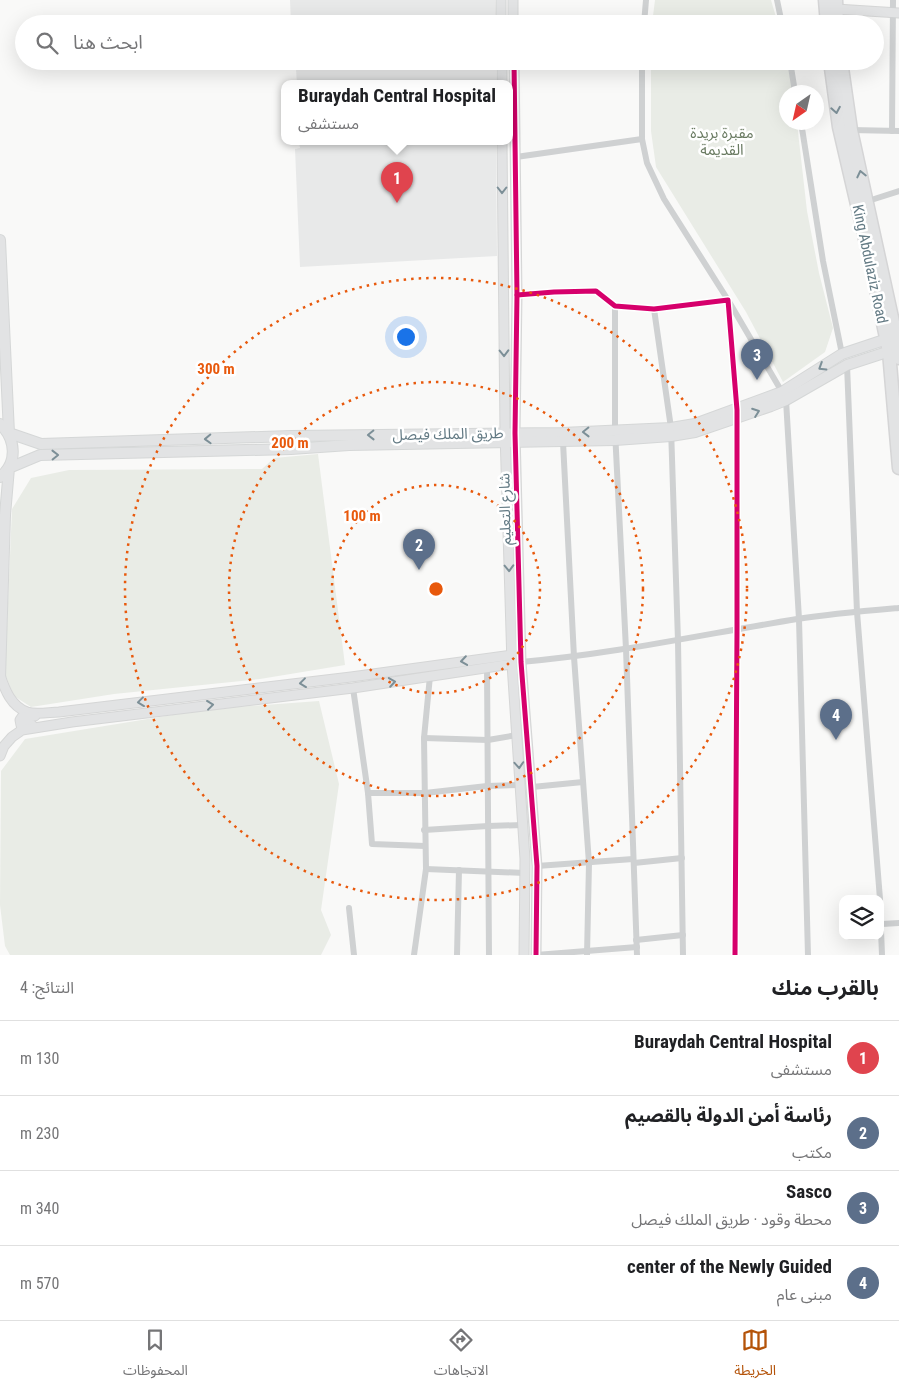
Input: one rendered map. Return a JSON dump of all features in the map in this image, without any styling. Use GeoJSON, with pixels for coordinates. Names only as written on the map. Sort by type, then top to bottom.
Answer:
{"type":"FeatureCollection","features":[{"type":"Feature","properties":{"kind":"highway"},"geometry":{"type":"LineString","coordinates":[[825,0],[826,15]]}},
{"type":"Feature","properties":{"kind":"highway","name":"King Abdulaziz Road"},"geometry":{"type":"LineString","coordinates":[[831,70],[838,127],[895,345]]}},
{"type":"Feature","properties":{"kind":"highway","name":"King Abdulaziz Road"},"geometry":{"type":"LineString","coordinates":[[842,70],[851,130],[868,201],[895,345],[899,468]]}},
{"type":"Feature","properties":{"kind":"main road"},"geometry":{"type":"LineString","coordinates":[[0,240],[9,433],[13,451],[9,468],[5,515],[0,676]]}},
{"type":"Feature","properties":{"kind":"main road","name":"طريق الملك فيصل"},"geometry":{"type":"LineString","coordinates":[[784,396],[842,354],[895,345]]}},
{"type":"Feature","properties":{"kind":"main road","name":"طريق الملك فيصل"},"geometry":{"type":"LineString","coordinates":[[9,468],[40,456],[291,450],[349,445],[511,437],[563,442],[615,436],[695,432],[784,396],[847,365],[895,345]]}},
{"type":"Feature","properties":{"kind":"main road"},"geometry":{"type":"LineString","coordinates":[[0,401],[3,400],[6,379]]}},
{"type":"Feature","properties":{"kind":"main road"},"geometry":{"type":"LineString","coordinates":[[0,424],[9,433]]}},
{"type":"Feature","properties":{"kind":"main road","name":"طريق الملك فيصل"},"geometry":{"type":"LineString","coordinates":[[9,433],[42,444],[291,436],[615,436]]}},
{"type":"Feature","properties":{"kind":"main road"},"geometry":{"type":"LineString","coordinates":[[0,477],[9,468]]}},
{"type":"Feature","properties":{"kind":"main road"},"geometry":{"type":"LineString","coordinates":[[0,502],[5,515]]}},
{"type":"Feature","properties":{"kind":"street"},"geometry":{"type":"LineString","coordinates":[[501,0],[501,15]]}},
{"type":"Feature","properties":{"kind":"street"},"geometry":{"type":"LineString","coordinates":[[513,0],[513,15]]}},
{"type":"Feature","properties":{"kind":"street"},"geometry":{"type":"LineString","coordinates":[[645,15],[646,0]]}},
{"type":"Feature","properties":{"kind":"street"},"geometry":{"type":"LineString","coordinates":[[777,0],[780,15]]}},
{"type":"Feature","properties":{"kind":"street"},"geometry":{"type":"LineString","coordinates":[[851,130],[895,131],[896,13],[893,0]]}},
{"type":"Feature","properties":{"kind":"street"},"geometry":{"type":"LineString","coordinates":[[836,5],[896,13]]}},
{"type":"Feature","properties":{"kind":"street","name":"شارع التعليم"},"geometry":{"type":"LineString","coordinates":[[511,437],[517,295],[514,70]]}},
{"type":"Feature","properties":{"kind":"street"},"geometry":{"type":"LineString","coordinates":[[642,70],[642,139],[647,163],[664,199],[728,300],[784,396],[799,619],[808,955]]}},
{"type":"Feature","properties":{"kind":"street"},"geometry":{"type":"LineString","coordinates":[[791,70],[794,85]]}},
{"type":"Feature","properties":{"kind":"street"},"geometry":{"type":"LineString","coordinates":[[801,130],[842,354]]}},
{"type":"Feature","properties":{"kind":"street"},"geometry":{"type":"LineString","coordinates":[[516,157],[642,139]]}},
{"type":"Feature","properties":{"kind":"street","name":"شارع التعليم"},"geometry":{"type":"LineString","coordinates":[[502,145],[511,437],[517,736],[525,873],[524,955]]}},
{"type":"Feature","properties":{"kind":"street"},"geometry":{"type":"LineString","coordinates":[[868,201],[899,192]]}},
{"type":"Feature","properties":{"kind":"street"},"geometry":{"type":"LineString","coordinates":[[517,295],[596,291],[615,306],[654,309],[728,300]]}},
{"type":"Feature","properties":{"kind":"street"},"geometry":{"type":"LineString","coordinates":[[728,300],[737,414],[738,630],[735,955]]}},
{"type":"Feature","properties":{"kind":"street"},"geometry":{"type":"LineString","coordinates":[[615,306],[615,436],[626,649],[637,955]]}},
{"type":"Feature","properties":{"kind":"street"},"geometry":{"type":"LineString","coordinates":[[654,309],[671,432],[678,641],[683,955]]}},
{"type":"Feature","properties":{"kind":"street"},"geometry":{"type":"LineString","coordinates":[[847,365],[857,612],[880,895]]}},
{"type":"Feature","properties":{"kind":"street"},"geometry":{"type":"LineString","coordinates":[[563,442],[574,658],[589,863],[587,953]]}},
{"type":"Feature","properties":{"kind":"street"},"geometry":{"type":"LineString","coordinates":[[0,676],[12,702],[28,712],[59,712],[351,677],[515,660],[574,658],[799,619],[899,608]]}},
{"type":"Feature","properties":{"kind":"street"},"geometry":{"type":"LineString","coordinates":[[0,756],[4,746],[12,736],[22,730],[72,722],[353,688],[487,667],[515,660]]}},
{"type":"Feature","properties":{"kind":"street","name":"شارع التعليم"},"geometry":{"type":"LineString","coordinates":[[515,660],[532,787],[537,866],[536,955]]}},
{"type":"Feature","properties":{"kind":"street"},"geometry":{"type":"LineString","coordinates":[[487,667],[489,955]]}},
{"type":"Feature","properties":{"kind":"street"},"geometry":{"type":"LineString","coordinates":[[414,955],[426,870],[424,738],[430,676]]}},
{"type":"Feature","properties":{"kind":"street"},"geometry":{"type":"LineString","coordinates":[[353,688],[368,793],[372,844],[425,846]]}},
{"type":"Feature","properties":{"kind":"street"},"geometry":{"type":"LineString","coordinates":[[59,712],[47,716],[22,717],[20,720],[21,724],[72,722]]}},
{"type":"Feature","properties":{"kind":"street"},"geometry":{"type":"LineString","coordinates":[[424,738],[488,740],[517,736]]}},
{"type":"Feature","properties":{"kind":"street"},"geometry":{"type":"LineString","coordinates":[[532,787],[583,782]]}},
{"type":"Feature","properties":{"kind":"street"},"geometry":{"type":"LineString","coordinates":[[368,793],[425,793],[487,786],[520,785]]}},
{"type":"Feature","properties":{"kind":"street"},"geometry":{"type":"LineString","coordinates":[[424,830],[523,826]]}},
{"type":"Feature","properties":{"kind":"street"},"geometry":{"type":"LineString","coordinates":[[537,866],[682,858]]}},
{"type":"Feature","properties":{"kind":"street"},"geometry":{"type":"LineString","coordinates":[[426,870],[525,873]]}},
{"type":"Feature","properties":{"kind":"street"},"geometry":{"type":"LineString","coordinates":[[457,955],[459,870]]}},
{"type":"Feature","properties":{"kind":"street"},"geometry":{"type":"LineString","coordinates":[[349,908],[354,955]]}},
{"type":"Feature","properties":{"kind":"street"},"geometry":{"type":"LineString","coordinates":[[884,924],[899,923]]}},
{"type":"Feature","properties":{"kind":"street"},"geometry":{"type":"LineString","coordinates":[[536,955],[587,953],[683,935]]}},
{"type":"Feature","properties":{"kind":"street"},"geometry":{"type":"LineString","coordinates":[[882,940],[882,955]]}},
{"type":"Feature","properties":{"kind":"shaded area"},"geometry":{"type":"Polygon","coordinates":[[[290,0],[495,0],[496,15],[291,15],[290,0]]]}},
{"type":"Feature","properties":{"kind":"shaded area"},"geometry":{"type":"Polygon","coordinates":[[[296,70],[496,70],[496,80],[297,80],[296,70]]]}},
{"type":"Feature","properties":{"kind":"shaded area"},"geometry":{"type":"Polygon","coordinates":[[[300,145],[496,145],[497,256],[300,267],[295,149],[300,148],[300,145]]]}},
{"type":"Feature","properties":{"kind":"green space"},"geometry":{"type":"Polygon","coordinates":[[[655,0],[771,0],[775,15],[653,15],[655,0]]]}},
{"type":"Feature","properties":{"kind":"green space","name":"مقبرة بريدة القديمة"},"geometry":{"type":"Polygon","coordinates":[[[651,70],[789,70],[792,85],[779,85],[779,130],[798,130],[807,211],[819,273],[833,328],[825,352],[783,382],[746,312],[656,167],[651,131],[651,70]]]}},
{"type":"Feature","properties":{"kind":"green space"},"geometry":{"type":"Polygon","coordinates":[[[318,454],[345,665],[260,679],[114,694],[31,707],[14,696],[5,674],[12,509],[31,478],[69,470],[262,469],[274,458],[318,454]]]}},
{"type":"Feature","properties":{"kind":"green space"},"geometry":{"type":"Polygon","coordinates":[[[319,701],[339,784],[321,910],[331,935],[321,955],[10,955],[5,946],[0,905],[1,771],[25,739],[209,709],[319,701]]]}},
{"type":"Feature","properties":{"kind":"cycle path"},"geometry":{"type":"LineString","coordinates":[[514,70],[517,295],[515,433],[521,662],[537,866],[536,955]]}},
{"type":"Feature","properties":{"kind":"cycle path"},"geometry":{"type":"LineString","coordinates":[[517,295],[596,291],[615,306],[654,309],[728,300],[737,410],[735,955]]}},
{"type":"Feature","properties":{"kind":"place","name":"Buraydah Central Hospital"},"geometry":{"type":"Point","coordinates":[397,203]}},
{"type":"Feature","properties":{"kind":"place","name":"Sasco"},"geometry":{"type":"Point","coordinates":[757,380]}},
{"type":"Feature","properties":{"kind":"place","name":"رئاسة أمن الدولة بالقصيم"},"geometry":{"type":"Point","coordinates":[419,570]}},
{"type":"Feature","properties":{"kind":"place","name":"center of the Newly Guided"},"geometry":{"type":"Point","coordinates":[836,740]}}]}
